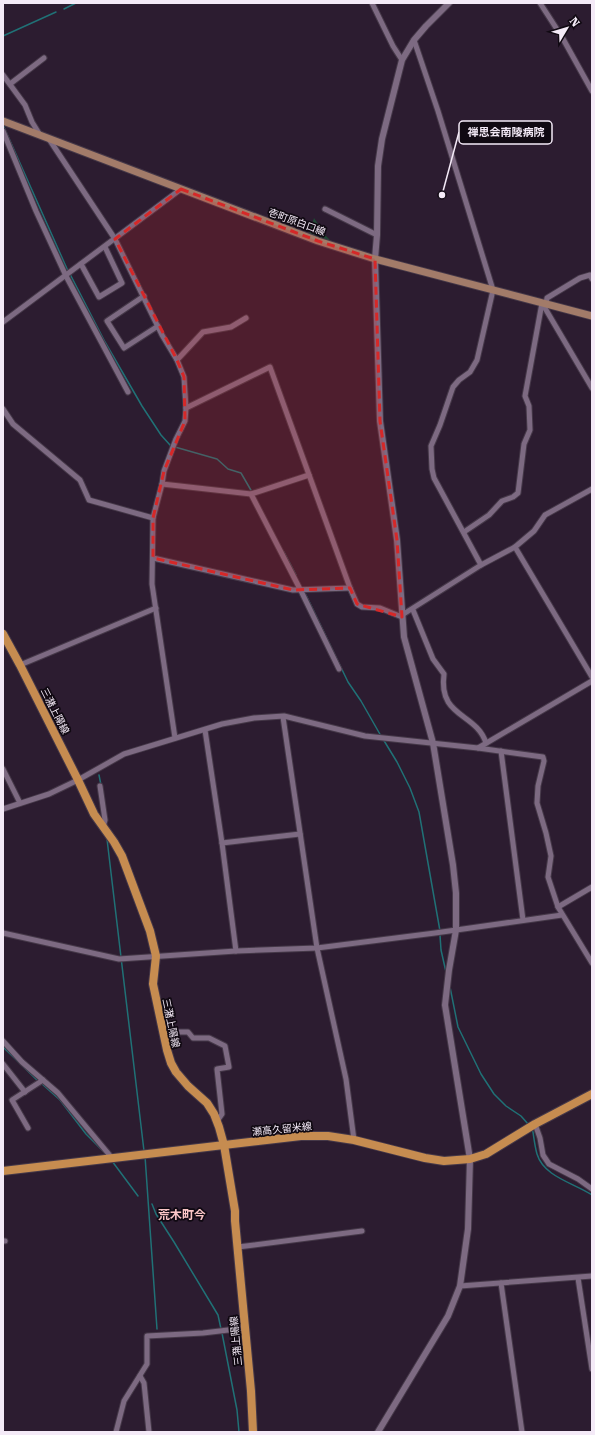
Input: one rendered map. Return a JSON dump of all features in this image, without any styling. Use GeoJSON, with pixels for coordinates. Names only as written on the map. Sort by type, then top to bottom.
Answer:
{"type":"FeatureCollection","features":[{"type":"Feature","properties":{"kind":"main road","name":"壱町原白口線"},"geometry":{"type":"LineString","coordinates":[[3,121],[318,241],[375,259],[592,316]]}},
{"type":"Feature","properties":{"kind":"main road","name":"三潴上陽線"},"geometry":{"type":"LineString","coordinates":[[3,634],[94,814],[122,856],[150,931],[156,956],[153,984],[171,1063],[176,1072],[188,1086],[207,1103],[217,1121],[224,1145],[234,1195],[251,1391],[253,1432]]}},
{"type":"Feature","properties":{"kind":"main road","name":"瀬高久留米線"},"geometry":{"type":"LineString","coordinates":[[3,1171],[308,1136],[328,1136],[354,1140],[425,1158],[444,1161],[470,1159],[486,1154],[534,1124],[592,1094]]}},
{"type":"Feature","properties":{"kind":"street"},"geometry":{"type":"LineString","coordinates":[[372,3],[392,46],[402,60]]}},
{"type":"Feature","properties":{"kind":"street"},"geometry":{"type":"LineString","coordinates":[[378,1432],[448,1316],[460,1286],[468,1229],[470,1159],[445,1005],[456,930],[454,865],[432,743],[408,653],[402,616],[397,540],[380,421],[375,259],[377,235],[378,166],[382,138],[402,60],[414,40],[450,3]]}},
{"type":"Feature","properties":{"kind":"street"},"geometry":{"type":"LineString","coordinates":[[540,3],[562,37],[592,91]]}},
{"type":"Feature","properties":{"kind":"street"},"geometry":{"type":"LineString","coordinates":[[414,40],[438,111],[493,290],[477,360],[470,372],[459,380],[453,387],[431,446],[434,478],[481,565]]}},
{"type":"Feature","properties":{"kind":"street"},"geometry":{"type":"LineString","coordinates":[[10,84],[44,58]]}},
{"type":"Feature","properties":{"kind":"street"},"geometry":{"type":"LineString","coordinates":[[3,75],[25,105],[32,122],[40,135]]}},
{"type":"Feature","properties":{"kind":"street"},"geometry":{"type":"LineString","coordinates":[[3,132],[36,211],[66,276],[128,392]]}},
{"type":"Feature","properties":{"kind":"street"},"geometry":{"type":"LineString","coordinates":[[49,139],[115,239],[158,326],[177,360],[184,377],[186,408],[185,421],[176,438],[164,471],[153,518],[152,584],[175,738]]}},
{"type":"Feature","properties":{"kind":"street"},"geometry":{"type":"LineString","coordinates":[[3,322],[181,189]]}},
{"type":"Feature","properties":{"kind":"street"},"geometry":{"type":"LineString","coordinates":[[325,208],[377,235]]}},
{"type":"Feature","properties":{"kind":"street"},"geometry":{"type":"LineString","coordinates":[[81,264],[100,298],[122,283],[105,247]]}},
{"type":"Feature","properties":{"kind":"street"},"geometry":{"type":"LineString","coordinates":[[464,532],[490,515],[502,501],[513,497],[518,492],[524,444],[530,430],[529,406],[525,396],[544,304],[547,298],[580,278],[590,275],[592,279]]}},
{"type":"Feature","properties":{"kind":"street"},"geometry":{"type":"LineString","coordinates":[[144,296],[107,321],[124,348],[158,326]]}},
{"type":"Feature","properties":{"kind":"street"},"geometry":{"type":"LineString","coordinates":[[544,304],[592,388]]}},
{"type":"Feature","properties":{"kind":"street"},"geometry":{"type":"LineString","coordinates":[[177,360],[203,332],[231,327],[246,318]]}},
{"type":"Feature","properties":{"kind":"street"},"geometry":{"type":"LineString","coordinates":[[186,408],[270,367],[350,588],[358,604],[362,607],[380,608],[402,616],[481,565],[515,547],[534,531],[546,515],[592,489]]}},
{"type":"Feature","properties":{"kind":"street"},"geometry":{"type":"LineString","coordinates":[[3,409],[13,424],[80,480],[89,500],[153,518]]}},
{"type":"Feature","properties":{"kind":"street"},"geometry":{"type":"LineString","coordinates":[[162,484],[251,494],[309,475]]}},
{"type":"Feature","properties":{"kind":"street"},"geometry":{"type":"LineString","coordinates":[[251,494],[339,668]]}},
{"type":"Feature","properties":{"kind":"street"},"geometry":{"type":"LineString","coordinates":[[515,547],[592,677]]}},
{"type":"Feature","properties":{"kind":"street"},"geometry":{"type":"LineString","coordinates":[[153,558],[292,590],[301,591],[350,588]]}},
{"type":"Feature","properties":{"kind":"street"},"geometry":{"type":"LineString","coordinates":[[20,665],[156,608]]}},
{"type":"Feature","properties":{"kind":"street"},"geometry":{"type":"LineString","coordinates":[[413,610],[433,660],[444,674],[442,686],[446,699],[452,709],[470,722],[484,736],[486,743]]}},
{"type":"Feature","properties":{"kind":"street"},"geometry":{"type":"LineString","coordinates":[[478,748],[592,681]]}},
{"type":"Feature","properties":{"kind":"street"},"geometry":{"type":"LineString","coordinates":[[283,717],[317,948],[346,1079],[354,1140]]}},
{"type":"Feature","properties":{"kind":"street"},"geometry":{"type":"LineString","coordinates":[[3,809],[49,794],[78,780],[124,754],[222,724],[254,718],[283,717],[365,736],[478,748],[543,757],[544,761],[538,786],[537,803],[551,856],[548,877],[558,908],[592,963]]}},
{"type":"Feature","properties":{"kind":"street"},"geometry":{"type":"LineString","coordinates":[[205,730],[236,951]]}},
{"type":"Feature","properties":{"kind":"street"},"geometry":{"type":"LineString","coordinates":[[501,751],[523,920]]}},
{"type":"Feature","properties":{"kind":"street"},"geometry":{"type":"LineString","coordinates":[[3,769],[20,803]]}},
{"type":"Feature","properties":{"kind":"street"},"geometry":{"type":"LineString","coordinates":[[100,786],[105,820],[103,827]]}},
{"type":"Feature","properties":{"kind":"street"},"geometry":{"type":"LineString","coordinates":[[222,843],[300,834]]}},
{"type":"Feature","properties":{"kind":"street"},"geometry":{"type":"LineString","coordinates":[[558,908],[592,887]]}},
{"type":"Feature","properties":{"kind":"street"},"geometry":{"type":"LineString","coordinates":[[3,933],[119,959],[236,951],[317,948],[562,915]]}},
{"type":"Feature","properties":{"kind":"street"},"geometry":{"type":"LineString","coordinates":[[163,1032],[188,1032],[193,1038],[209,1038],[225,1046],[229,1066],[217,1070],[222,1114],[217,1121]]}},
{"type":"Feature","properties":{"kind":"street"},"geometry":{"type":"LineString","coordinates":[[3,1041],[22,1062],[58,1093],[112,1158]]}},
{"type":"Feature","properties":{"kind":"street"},"geometry":{"type":"LineString","coordinates":[[3,1064],[25,1092]]}},
{"type":"Feature","properties":{"kind":"street"},"geometry":{"type":"LineString","coordinates":[[28,1128],[12,1100],[43,1080]]}},
{"type":"Feature","properties":{"kind":"street"},"geometry":{"type":"LineString","coordinates":[[534,1124],[540,1138],[543,1155],[549,1164],[578,1179],[592,1189]]}},
{"type":"Feature","properties":{"kind":"street"},"geometry":{"type":"LineString","coordinates":[[238,1247],[362,1231]]}},
{"type":"Feature","properties":{"kind":"street"},"geometry":{"type":"LineString","coordinates":[[460,1286],[592,1276]]}},
{"type":"Feature","properties":{"kind":"street"},"geometry":{"type":"LineString","coordinates":[[578,1278],[592,1369]]}},
{"type":"Feature","properties":{"kind":"street"},"geometry":{"type":"LineString","coordinates":[[500,1283],[522,1432]]}},
{"type":"Feature","properties":{"kind":"street"},"geometry":{"type":"LineString","coordinates":[[116,1432],[124,1401],[147,1364],[147,1336],[203,1333],[245,1328]]}},
{"type":"Feature","properties":{"kind":"street"},"geometry":{"type":"LineString","coordinates":[[140,1376],[144,1383],[149,1432]]}},
{"type":"Feature","properties":{"kind":"highlighted area"},"geometry":{"type":"Polygon","coordinates":[[[181,189],[318,241],[375,259],[380,421],[397,540],[402,617],[357,604],[350,588],[293,590],[153,558],[153,518],[164,471],[185,421],[184,377],[177,360],[115,239],[181,189]]]}},
{"type":"Feature","properties":{"kind":"green space"},"geometry":{"type":"Polygon","coordinates":[[[314,218],[326,236],[333,243],[309,234],[314,218]]]}},
{"type":"Feature","properties":{"kind":"waterway"},"geometry":{"type":"LineString","coordinates":[[64,9],[76,3]]}},
{"type":"Feature","properties":{"kind":"waterway"},"geometry":{"type":"LineString","coordinates":[[3,36],[56,12]]}},
{"type":"Feature","properties":{"kind":"waterway"},"geometry":{"type":"LineString","coordinates":[[3,125],[68,271]]}},
{"type":"Feature","properties":{"kind":"waterway"},"geometry":{"type":"LineString","coordinates":[[70,274],[105,342],[142,406],[161,435],[172,446]]}},
{"type":"Feature","properties":{"kind":"waterway"},"geometry":{"type":"LineString","coordinates":[[175,447],[217,459],[228,469],[241,473],[252,492]]}},
{"type":"Feature","properties":{"kind":"waterway"},"geometry":{"type":"LineString","coordinates":[[284,552],[296,575]]}},
{"type":"Feature","properties":{"kind":"waterway"},"geometry":{"type":"LineString","coordinates":[[306,595],[348,682],[381,736]]}},
{"type":"Feature","properties":{"kind":"waterway"},"geometry":{"type":"LineString","coordinates":[[383,739],[410,788],[419,812],[440,931]]}},
{"type":"Feature","properties":{"kind":"waterway"},"geometry":{"type":"LineString","coordinates":[[99,775],[101,785]]}},
{"type":"Feature","properties":{"kind":"waterway"},"geometry":{"type":"LineString","coordinates":[[107,839],[144,1151]]}},
{"type":"Feature","properties":{"kind":"waterway"},"geometry":{"type":"LineString","coordinates":[[440,935],[441,950],[446,972]]}},
{"type":"Feature","properties":{"kind":"waterway"},"geometry":{"type":"LineString","coordinates":[[450,987],[458,1027],[481,1074],[494,1094],[506,1106],[521,1116],[528,1124]]}},
{"type":"Feature","properties":{"kind":"waterway"},"geometry":{"type":"LineString","coordinates":[[3,1047],[38,1081]]}},
{"type":"Feature","properties":{"kind":"waterway"},"geometry":{"type":"LineString","coordinates":[[41,1083],[60,1100],[86,1134],[107,1155]]}},
{"type":"Feature","properties":{"kind":"waterway"},"geometry":{"type":"LineString","coordinates":[[531,1129],[533,1132],[537,1154],[546,1168],[560,1179],[592,1195]]}},
{"type":"Feature","properties":{"kind":"waterway"},"geometry":{"type":"LineString","coordinates":[[145,1156],[157,1329]]}},
{"type":"Feature","properties":{"kind":"waterway"},"geometry":{"type":"LineString","coordinates":[[112,1161],[138,1196]]}},
{"type":"Feature","properties":{"kind":"waterway"},"geometry":{"type":"LineString","coordinates":[[152,1204],[156,1214],[218,1315],[221,1329]]}},
{"type":"Feature","properties":{"kind":"waterway"},"geometry":{"type":"LineString","coordinates":[[222,1333],[237,1410],[239,1432]]}},
{"type":"Feature","properties":{"kind":"place","name":"禅思会南陵病院"},"geometry":{"type":"Point","coordinates":[442,195]}},
{"type":"Feature","properties":{"kind":"district","name":"荒木町今"},"geometry":{"type":"Point","coordinates":[182,1215]}}]}
